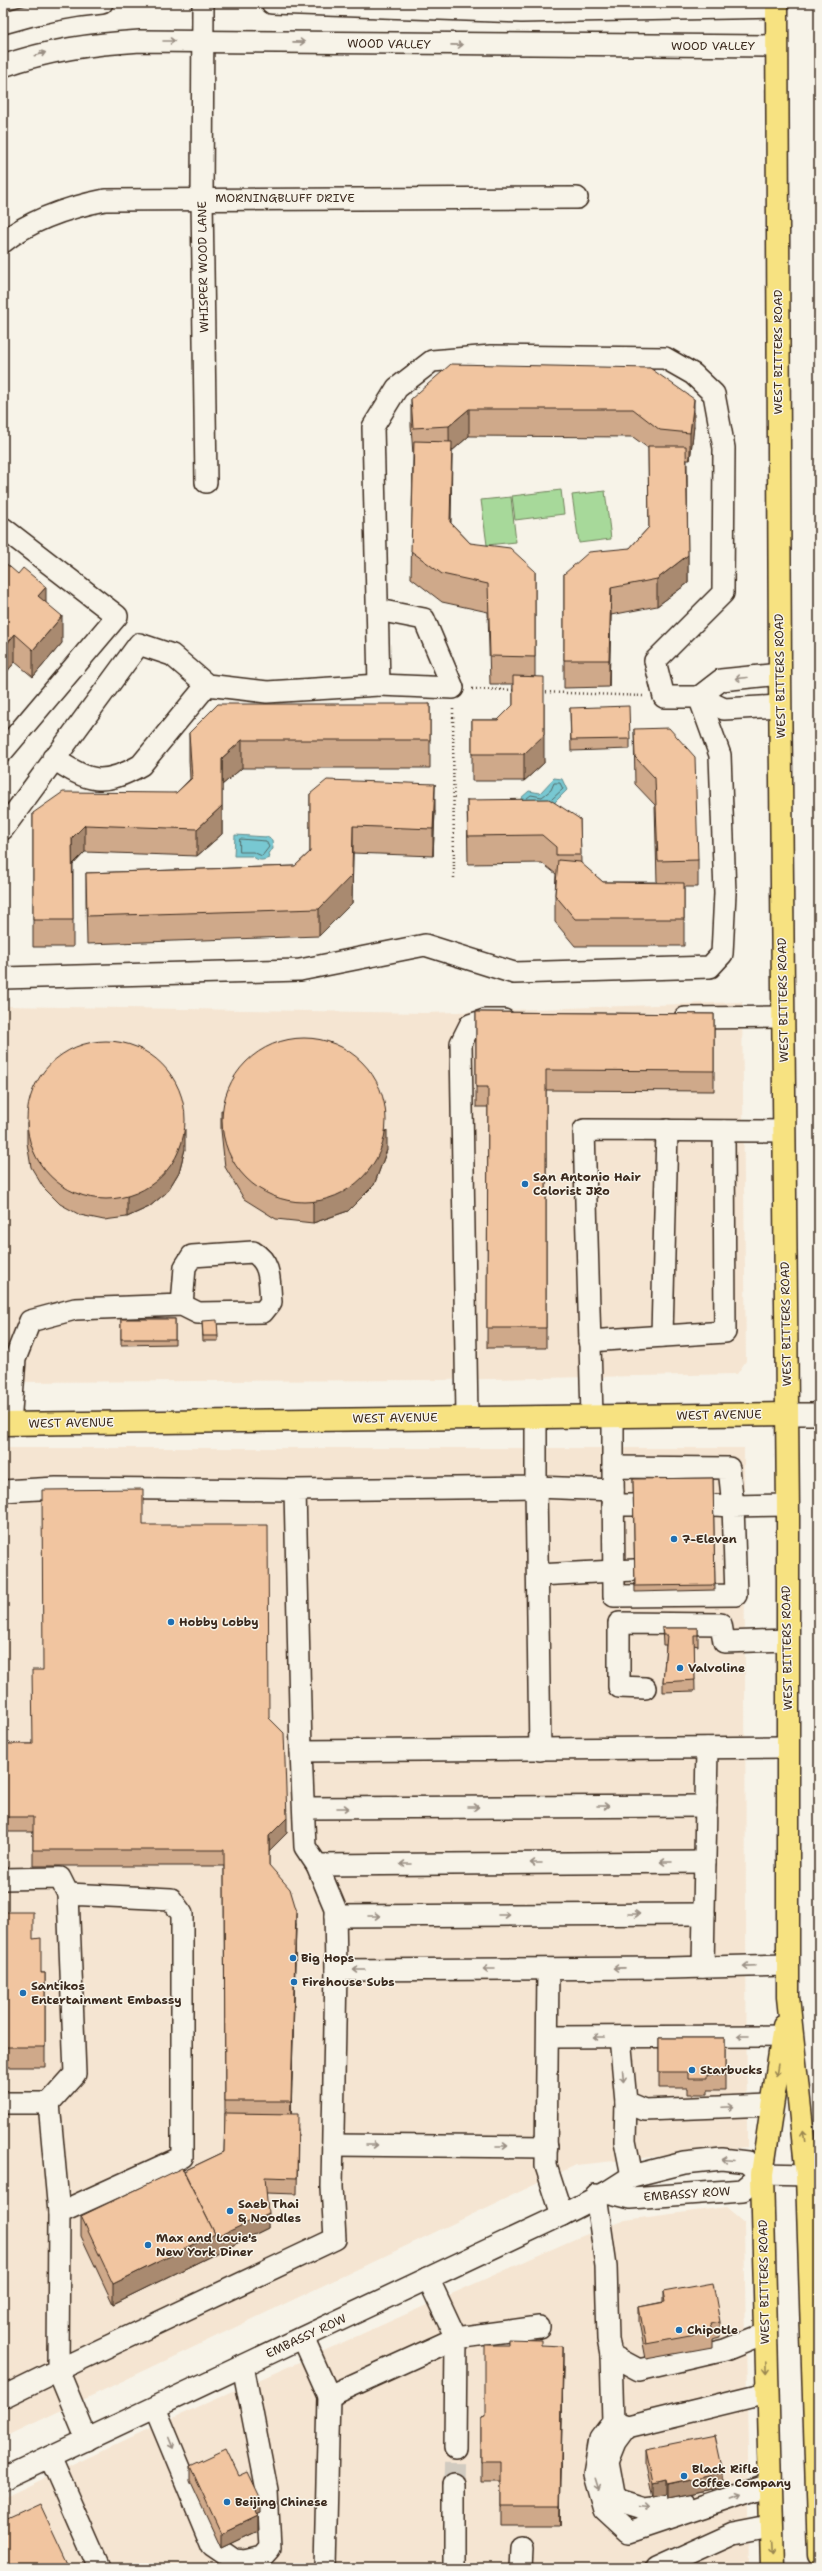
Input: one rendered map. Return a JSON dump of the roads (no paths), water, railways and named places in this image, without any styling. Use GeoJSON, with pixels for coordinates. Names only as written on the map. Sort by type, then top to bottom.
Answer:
{"type":"FeatureCollection","features":[{"type":"Feature","properties":{"kind":"main road","name":"WEST BITTERS ROAD"},"geometry":{"type":"LineString","coordinates":[[777,5],[780,706],[788,1505],[787,2036],[807,2175],[819,2555]]}},
{"type":"Feature","properties":{"kind":"main road","name":"WEST AVENUE"},"geometry":{"type":"LineString","coordinates":[[6,1424],[787,1414]]}},
{"type":"Feature","properties":{"kind":"main road","name":"WEST BITTERS ROAD"},"geometry":{"type":"LineString","coordinates":[[772,2568],[762,2174],[771,2105],[787,2036]]}},
{"type":"Feature","properties":{"kind":"street"},"geometry":{"type":"LineString","coordinates":[[3,24],[62,8],[102,3]]}},
{"type":"Feature","properties":{"kind":"street","name":"WHISPER WOOD LANE"},"geometry":{"type":"LineString","coordinates":[[203,3],[202,198],[206,482]]}},
{"type":"Feature","properties":{"kind":"street"},"geometry":{"type":"LineString","coordinates":[[272,3],[521,7],[777,5]]}},
{"type":"Feature","properties":{"kind":"street"},"geometry":{"type":"LineString","coordinates":[[521,7],[522,46]]}},
{"type":"Feature","properties":{"kind":"street","name":"WOOD VALLEY"},"geometry":{"type":"LineString","coordinates":[[3,66],[44,53],[83,45],[140,41],[522,46],[777,46]]}},
{"type":"Feature","properties":{"kind":"street","name":"MORNINGBLUFF DRIVE"},"geometry":{"type":"LineString","coordinates":[[3,242],[24,227],[78,206],[105,200],[202,198],[577,198]]}},
{"type":"Feature","properties":{"kind":"street"},"geometry":{"type":"LineString","coordinates":[[379,685],[374,426],[397,388],[432,361],[491,356],[665,358],[693,374],[714,394],[724,456],[723,593],[655,661],[664,697],[699,697],[724,709],[780,706]]}},
{"type":"Feature","properties":{"kind":"street"},"geometry":{"type":"LineString","coordinates":[[3,528],[117,616],[3,750]]}},
{"type":"Feature","properties":{"kind":"street"},"geometry":{"type":"LineString","coordinates":[[3,829],[53,758],[139,644],[172,655],[207,685],[267,692],[379,685],[453,688],[424,619],[378,610]]}},
{"type":"Feature","properties":{"kind":"street"},"geometry":{"type":"LineString","coordinates":[[699,697],[721,680],[780,674]]}},
{"type":"Feature","properties":{"kind":"street"},"geometry":{"type":"LineString","coordinates":[[53,758],[78,775],[93,780],[116,778],[127,773],[141,765],[207,685]]}},
{"type":"Feature","properties":{"kind":"street"},"geometry":{"type":"LineString","coordinates":[[3,978],[300,970],[425,945],[514,973],[710,967],[722,954],[725,893],[720,755],[699,697]]}},
{"type":"Feature","properties":{"kind":"street"},"geometry":{"type":"LineString","coordinates":[[663,1018],[783,1017]]}},
{"type":"Feature","properties":{"kind":"street"},"geometry":{"type":"LineString","coordinates":[[467,1418],[461,1043],[470,1025],[485,1020],[524,1020]]}},
{"type":"Feature","properties":{"kind":"street"},"geometry":{"type":"LineString","coordinates":[[645,1688],[618,1687],[619,1623],[614,1596],[612,1572],[613,1467],[602,1416],[589,1341],[584,1130],[784,1131]]}},
{"type":"Feature","properties":{"kind":"street"},"geometry":{"type":"LineString","coordinates":[[662,1336],[667,1130]]}},
{"type":"Feature","properties":{"kind":"street"},"geometry":{"type":"LineString","coordinates":[[589,1341],[725,1332],[724,1131]]}},
{"type":"Feature","properties":{"kind":"street"},"geometry":{"type":"LineString","coordinates":[[6,1424],[15,1359],[30,1321],[75,1309],[182,1304],[198,1313],[263,1312],[271,1302],[268,1265],[261,1257],[253,1252],[192,1256],[185,1267],[182,1304]]}},
{"type":"Feature","properties":{"kind":"street"},"geometry":{"type":"LineString","coordinates":[[787,1414],[819,1414]]}},
{"type":"Feature","properties":{"kind":"street"},"geometry":{"type":"LineString","coordinates":[[536,1417],[540,1750]]}},
{"type":"Feature","properties":{"kind":"street"},"geometry":{"type":"LineString","coordinates":[[613,1467],[729,1468],[723,1505],[725,1565],[736,1595],[614,1596]]}},
{"type":"Feature","properties":{"kind":"street"},"geometry":{"type":"LineString","coordinates":[[3,1491],[56,1488],[295,1490],[536,1487],[613,1497],[634,1505]]}},
{"type":"Feature","properties":{"kind":"street"},"geometry":{"type":"LineString","coordinates":[[3,2397],[335,2239],[333,2145],[336,1970],[335,1908],[317,1865],[305,1847],[301,1751],[295,1490]]}},
{"type":"Feature","properties":{"kind":"street"},"geometry":{"type":"LineString","coordinates":[[723,1505],[788,1505]]}},
{"type":"Feature","properties":{"kind":"street"},"geometry":{"type":"LineString","coordinates":[[538,1575],[634,1570]]}},
{"type":"Feature","properties":{"kind":"street"},"geometry":{"type":"LineString","coordinates":[[619,1623],[721,1624],[724,1642],[788,1640]]}},
{"type":"Feature","properties":{"kind":"street"},"geometry":{"type":"LineString","coordinates":[[301,1751],[788,1747]]}},
{"type":"Feature","properties":{"kind":"street"},"geometry":{"type":"LineString","coordinates":[[703,1967],[707,1748]]}},
{"type":"Feature","properties":{"kind":"street"},"geometry":{"type":"LineString","coordinates":[[304,1808],[706,1806]]}},
{"type":"Feature","properties":{"kind":"street"},"geometry":{"type":"LineString","coordinates":[[317,1865],[706,1862]]}},
{"type":"Feature","properties":{"kind":"street"},"geometry":{"type":"LineString","coordinates":[[3,1879],[60,1878],[68,1894],[75,2074],[49,2103],[3,2104]]}},
{"type":"Feature","properties":{"kind":"street"},"geometry":{"type":"LineString","coordinates":[[59,2213],[182,2157],[182,1914],[172,1899],[68,1894]]}},
{"type":"Feature","properties":{"kind":"street"},"geometry":{"type":"LineString","coordinates":[[335,1916],[704,1914]]}},
{"type":"Feature","properties":{"kind":"street"},"geometry":{"type":"LineString","coordinates":[[336,1970],[548,1969],[788,1965]]}},
{"type":"Feature","properties":{"kind":"street"},"geometry":{"type":"LineString","coordinates":[[548,1969],[546,2166],[562,2215]]}},
{"type":"Feature","properties":{"kind":"street"},"geometry":{"type":"LineString","coordinates":[[548,2037],[787,2036]]}},
{"type":"Feature","properties":{"kind":"street"},"geometry":{"type":"LineString","coordinates":[[620,2037],[626,2102],[625,2141],[632,2176]]}},
{"type":"Feature","properties":{"kind":"street"},"geometry":{"type":"LineString","coordinates":[[626,2102],[644,2110],[771,2105]]}},
{"type":"Feature","properties":{"kind":"street"},"geometry":{"type":"LineString","coordinates":[[49,2103],[59,2213],[58,2370],[87,2440]]}},
{"type":"Feature","properties":{"kind":"street"},"geometry":{"type":"LineString","coordinates":[[333,2145],[547,2147]]}},
{"type":"Feature","properties":{"kind":"street","name":"EMBASSY ROW"},"geometry":{"type":"LineString","coordinates":[[3,2479],[562,2215],[632,2176],[684,2163],[722,2159],[747,2162],[762,2174],[743,2190],[631,2198],[602,2194]]}},
{"type":"Feature","properties":{"kind":"street"},"geometry":{"type":"LineString","coordinates":[[762,2174],[807,2175]]}},
{"type":"Feature","properties":{"kind":"street"},"geometry":{"type":"LineString","coordinates":[[602,2194],[608,2339],[620,2424],[616,2442],[608,2462],[614,2495],[619,2501],[645,2509],[680,2503],[709,2505],[769,2485]]}},
{"type":"Feature","properties":{"kind":"street"},"geometry":{"type":"LineString","coordinates":[[428,2278],[456,2338],[455,2448]]}},
{"type":"Feature","properties":{"kind":"street"},"geometry":{"type":"LineString","coordinates":[[329,2396],[456,2338],[539,2327]]}},
{"type":"Feature","properties":{"kind":"street"},"geometry":{"type":"LineString","coordinates":[[611,2355],[640,2370],[725,2350],[765,2334]]}},
{"type":"Feature","properties":{"kind":"street"},"geometry":{"type":"LineString","coordinates":[[303,2338],[329,2396],[325,2568]]}},
{"type":"Feature","properties":{"kind":"street"},"geometry":{"type":"LineString","coordinates":[[155,2408],[212,2545],[234,2560],[246,2561],[262,2557],[270,2548],[267,2490],[243,2366]]}},
{"type":"Feature","properties":{"kind":"street"},"geometry":{"type":"LineString","coordinates":[[620,2424],[767,2392]]}},
{"type":"Feature","properties":{"kind":"street"},"geometry":{"type":"LineString","coordinates":[[50,2457],[99,2568]]}},
{"type":"Feature","properties":{"kind":"street"},"geometry":{"type":"LineString","coordinates":[[454,2484],[454,2568]]}},
{"type":"Feature","properties":{"kind":"street"},"geometry":{"type":"LineString","coordinates":[[656,2568],[691,2561],[732,2533],[770,2526]]}},
{"type":"Feature","properties":{"kind":"water"},"geometry":{"type":"Polygon","coordinates":[[[554,778],[562,779],[567,790],[555,802],[555,806],[522,806],[521,798],[529,791],[540,793],[554,778]]]}},
{"type":"Feature","properties":{"kind":"water"},"geometry":{"type":"Polygon","coordinates":[[[235,835],[267,837],[272,840],[273,849],[268,853],[269,858],[260,860],[252,856],[234,856],[235,835]]]}},
{"type":"Feature","properties":{"kind":"tunnel"},"geometry":{"type":"LineString","coordinates":[[454,2484],[455,2448]]}},
{"type":"Feature","properties":{"kind":"place","name":"San Antonio Hair Colorist JRo"},"geometry":{"type":"Point","coordinates":[525,1184]}},
{"type":"Feature","properties":{"kind":"place","name":"7-Eleven"},"geometry":{"type":"Point","coordinates":[674,1539]}},
{"type":"Feature","properties":{"kind":"place","name":"Hobby Lobby"},"geometry":{"type":"Point","coordinates":[171,1622]}},
{"type":"Feature","properties":{"kind":"place","name":"Valvoline"},"geometry":{"type":"Point","coordinates":[680,1668]}},
{"type":"Feature","properties":{"kind":"place","name":"Big Hops"},"geometry":{"type":"Point","coordinates":[293,1958]}},
{"type":"Feature","properties":{"kind":"place","name":"Firehouse Subs"},"geometry":{"type":"Point","coordinates":[294,1982]}},
{"type":"Feature","properties":{"kind":"place","name":"Santikos Entertainment Embassy"},"geometry":{"type":"Point","coordinates":[23,1993]}},
{"type":"Feature","properties":{"kind":"place","name":"Starbucks"},"geometry":{"type":"Point","coordinates":[692,2070]}},
{"type":"Feature","properties":{"kind":"place","name":"Saeb Thai & Noodles"},"geometry":{"type":"Point","coordinates":[230,2211]}},
{"type":"Feature","properties":{"kind":"place","name":"Max and Louie's New York Diner"},"geometry":{"type":"Point","coordinates":[148,2245]}},
{"type":"Feature","properties":{"kind":"place","name":"Chipotle"},"geometry":{"type":"Point","coordinates":[679,2330]}},
{"type":"Feature","properties":{"kind":"place","name":"Black Rifle Coffee Company"},"geometry":{"type":"Point","coordinates":[684,2476]}},
{"type":"Feature","properties":{"kind":"place","name":"Beijing Chinese"},"geometry":{"type":"Point","coordinates":[227,2502]}}]}
